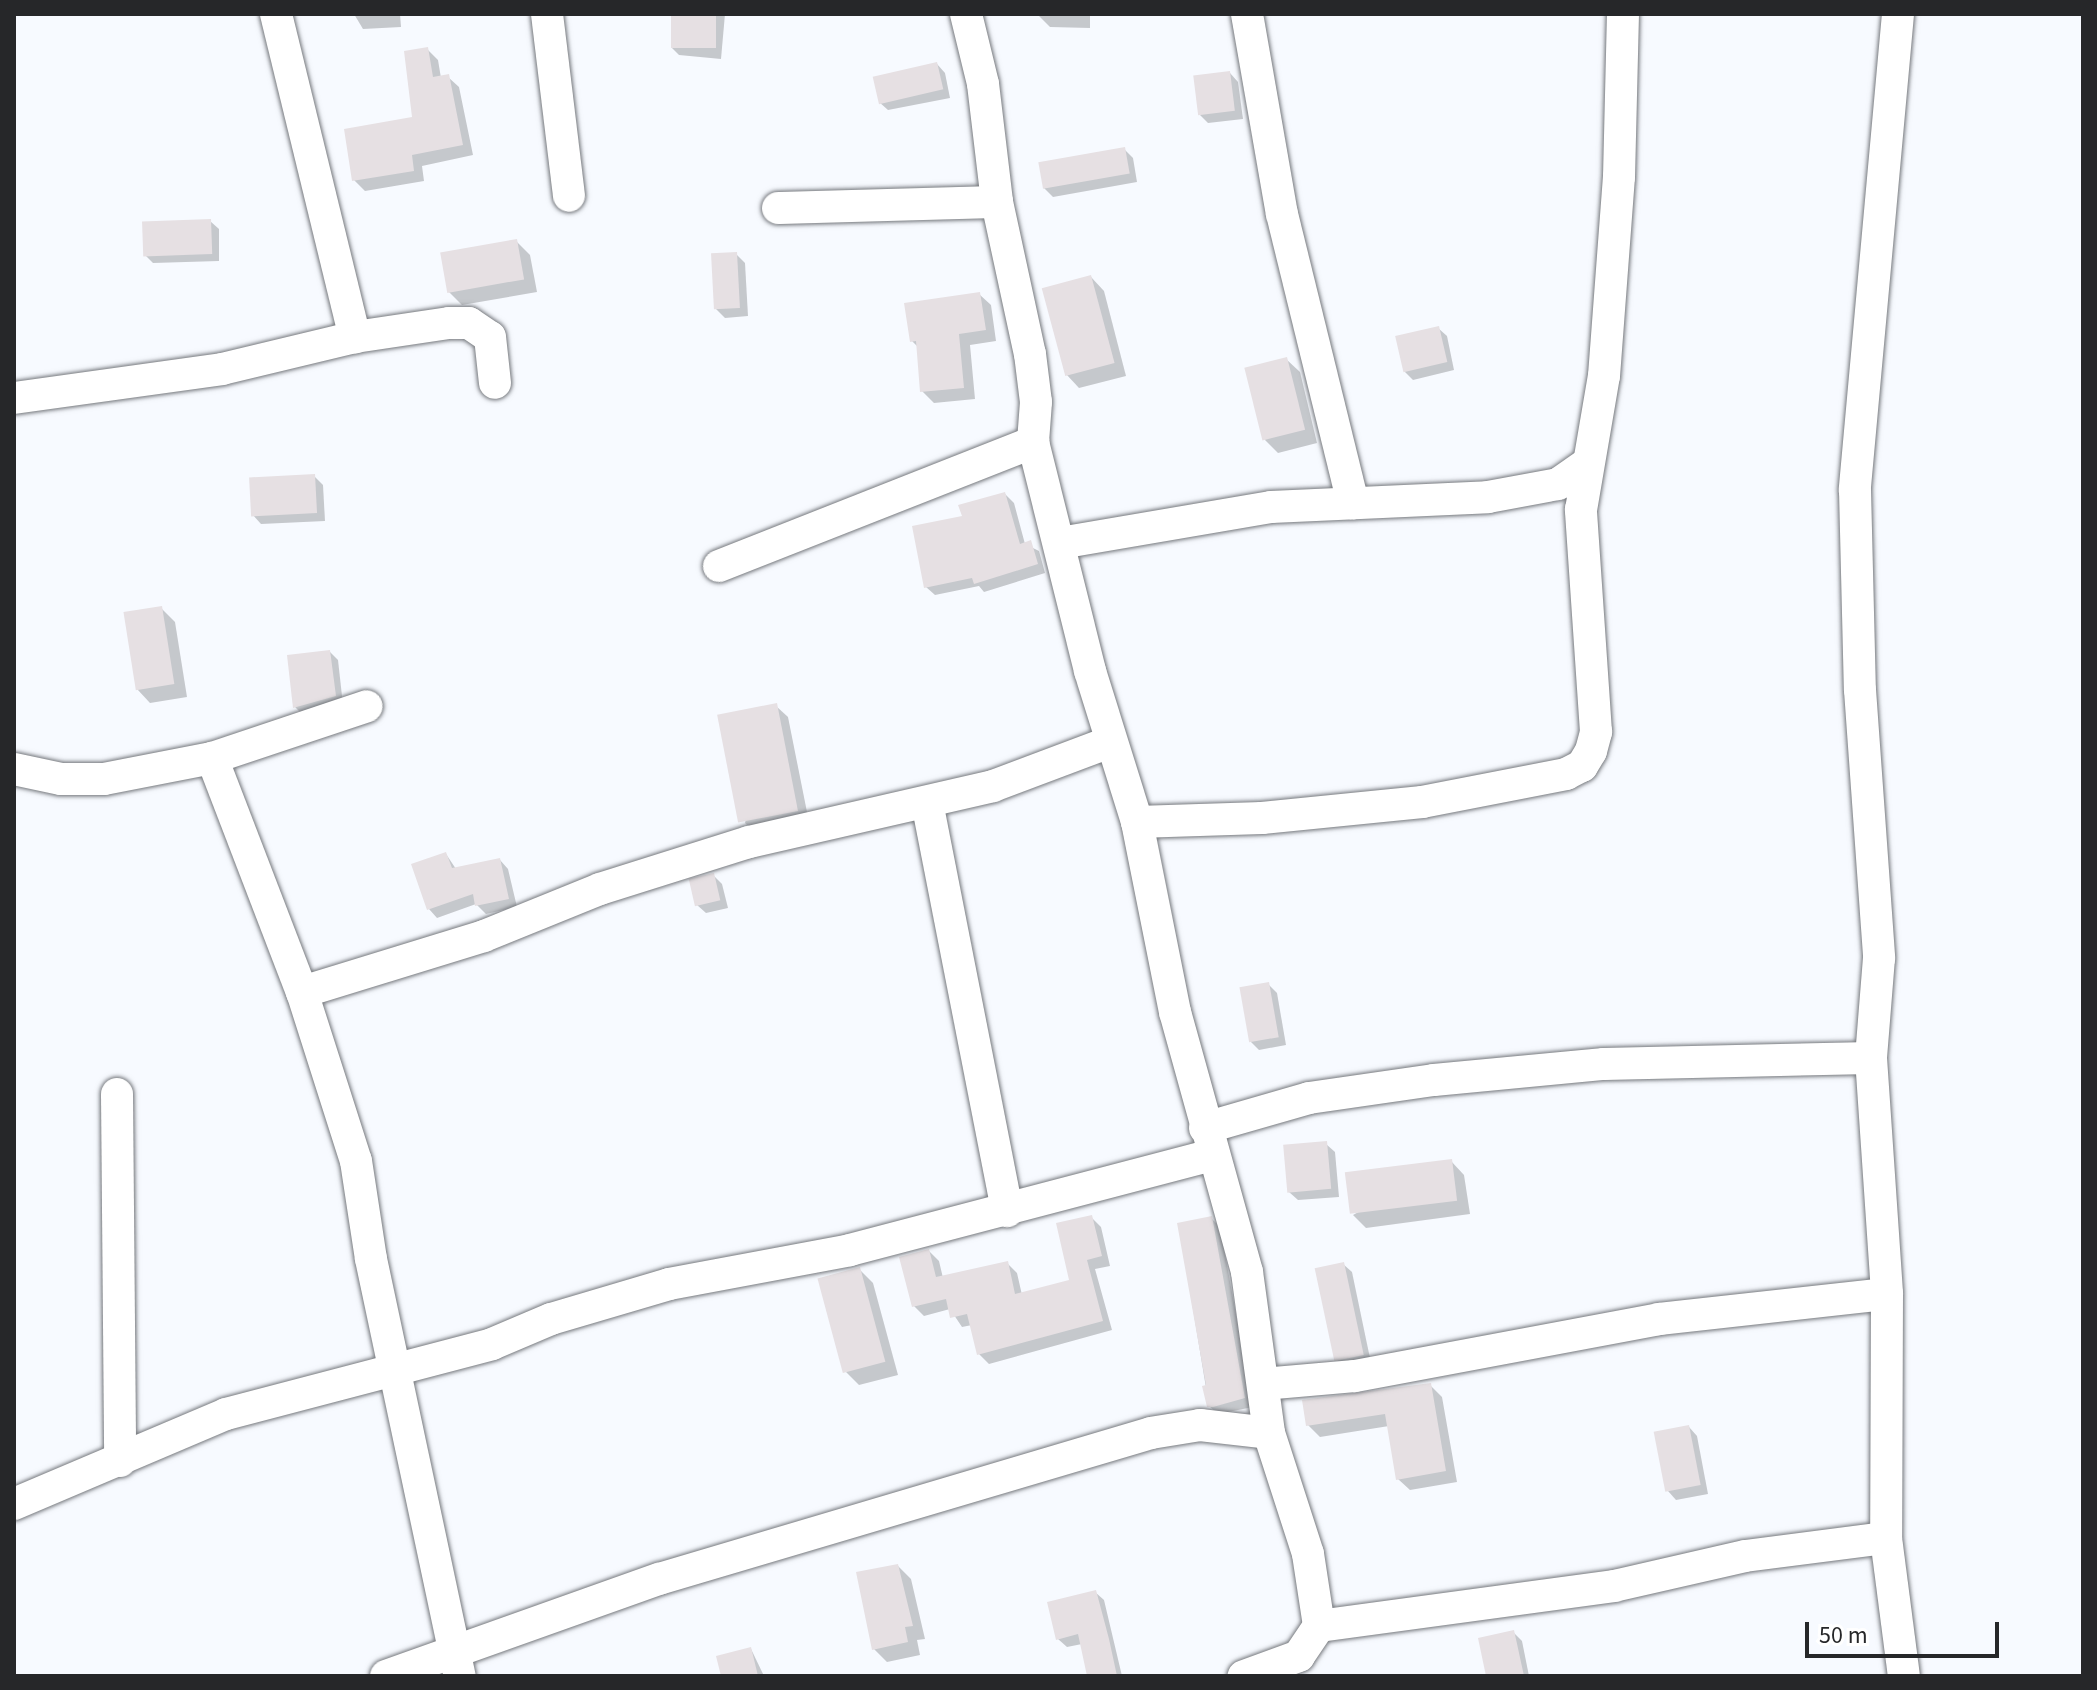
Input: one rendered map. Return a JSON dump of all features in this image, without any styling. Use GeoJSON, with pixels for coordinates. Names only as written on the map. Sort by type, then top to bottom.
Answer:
{"type":"FeatureCollection","features":[{"type":"Feature","properties":{"kind":"street"},"geometry":{"type":"LineString","coordinates":[[276,14],[355,337]]}},
{"type":"Feature","properties":{"kind":"street"},"geometry":{"type":"LineString","coordinates":[[547,14],[569,196]]}},
{"type":"Feature","properties":{"kind":"street"},"geometry":{"type":"LineString","coordinates":[[966,14],[983,84],[997,202],[1030,354],[1036,402],[1033,442],[1110,742],[1137,822],[1153,922],[1208,1141],[1247,1272],[1269,1433],[1308,1554],[1319,1626],[1299,1656],[1244,1676]]}},
{"type":"Feature","properties":{"kind":"street"},"geometry":{"type":"LineString","coordinates":[[1247,14],[1282,214],[1353,503]]}},
{"type":"Feature","properties":{"kind":"street"},"geometry":{"type":"LineString","coordinates":[[1137,822],[1262,818],[1422,802],[1527,785],[1582,766],[1596,732],[1581,510],[1587,464],[1600,416],[1607,337],[1621,133],[1623,14]]}},
{"type":"Feature","properties":{"kind":"street"},"geometry":{"type":"LineString","coordinates":[[1898,14],[1855,490],[1860,690],[1879,958],[1871,1058],[1887,1294],[1886,1538],[1904,1676]]}},
{"type":"Feature","properties":{"kind":"street"},"geometry":{"type":"LineString","coordinates":[[778,208],[997,202]]}},
{"type":"Feature","properties":{"kind":"street"},"geometry":{"type":"LineString","coordinates":[[14,398],[222,369],[355,337],[469,323],[490,337],[495,383]]}},
{"type":"Feature","properties":{"kind":"street"},"geometry":{"type":"LineString","coordinates":[[719,566],[1033,442]]}},
{"type":"Feature","properties":{"kind":"street"},"geometry":{"type":"LineString","coordinates":[[1060,543],[1271,507],[1488,497],[1558,484],[1587,464]]}},
{"type":"Feature","properties":{"kind":"street"},"geometry":{"type":"LineString","coordinates":[[14,769],[61,779],[104,779],[212,758],[367,706]]}},
{"type":"Feature","properties":{"kind":"street"},"geometry":{"type":"LineString","coordinates":[[302,992],[484,936],[600,889],[749,842],[927,802],[1053,767],[1110,742]]}},
{"type":"Feature","properties":{"kind":"street"},"geometry":{"type":"LineString","coordinates":[[212,758],[302,992],[356,1161],[458,1664]]}},
{"type":"Feature","properties":{"kind":"street"},"geometry":{"type":"LineString","coordinates":[[927,802],[1007,1211]]}},
{"type":"Feature","properties":{"kind":"street"},"geometry":{"type":"LineString","coordinates":[[14,1504],[226,1414],[396,1370],[669,1284],[850,1250],[1007,1211],[1208,1141],[1309,1098],[1434,1080],[1604,1064],[1871,1058]]}},
{"type":"Feature","properties":{"kind":"street"},"geometry":{"type":"LineString","coordinates":[[117,1094],[120,1461]]}},
{"type":"Feature","properties":{"kind":"street"},"geometry":{"type":"LineString","coordinates":[[1263,1384],[1355,1376],[1659,1319],[1887,1294]]}},
{"type":"Feature","properties":{"kind":"street"},"geometry":{"type":"LineString","coordinates":[[386,1676],[458,1664],[659,1579],[1151,1433],[1200,1425],[1269,1433]]}},
{"type":"Feature","properties":{"kind":"street"},"geometry":{"type":"LineString","coordinates":[[1319,1626],[1614,1586],[1745,1556],[1886,1538]]}},
{"type":"Feature","properties":{"kind":"building"},"geometry":{"type":"Polygon","coordinates":[[[671,14],[716,14],[716,48],[671,48],[671,14]]]}},
{"type":"Feature","properties":{"kind":"building"},"geometry":{"type":"Polygon","coordinates":[[[428,47],[433,77],[449,74],[463,145],[412,155],[414,171],[352,181],[344,129],[412,117],[404,51],[428,47]]]}},
{"type":"Feature","properties":{"kind":"building"},"geometry":{"type":"Polygon","coordinates":[[[937,62],[943,89],[879,104],[873,77],[937,62]]]}},
{"type":"Feature","properties":{"kind":"building"},"geometry":{"type":"Polygon","coordinates":[[[1230,71],[1235,111],[1198,115],[1193,76],[1230,71]]]}},
{"type":"Feature","properties":{"kind":"building"},"geometry":{"type":"Polygon","coordinates":[[[1125,147],[1130,174],[1043,189],[1038,162],[1125,147]]]}},
{"type":"Feature","properties":{"kind":"building"},"geometry":{"type":"Polygon","coordinates":[[[211,219],[212,254],[143,256],[142,221],[211,219]]]}},
{"type":"Feature","properties":{"kind":"building"},"geometry":{"type":"Polygon","coordinates":[[[517,239],[524,279],[447,293],[440,253],[517,239]]]}},
{"type":"Feature","properties":{"kind":"building"},"geometry":{"type":"Polygon","coordinates":[[[737,252],[740,308],[714,309],[711,253],[737,252]]]}},
{"type":"Feature","properties":{"kind":"building"},"geometry":{"type":"Polygon","coordinates":[[[1091,275],[1115,363],[1065,376],[1042,288],[1091,275]]]}},
{"type":"Feature","properties":{"kind":"building"},"geometry":{"type":"Polygon","coordinates":[[[980,292],[986,330],[959,334],[964,388],[920,392],[916,341],[910,342],[904,303],[980,292]]]}},
{"type":"Feature","properties":{"kind":"building"},"geometry":{"type":"Polygon","coordinates":[[[1439,326],[1447,362],[1403,372],[1395,336],[1439,326]]]}},
{"type":"Feature","properties":{"kind":"building"},"geometry":{"type":"Polygon","coordinates":[[[1287,357],[1305,430],[1262,440],[1244,368],[1287,357]]]}},
{"type":"Feature","properties":{"kind":"building"},"geometry":{"type":"Polygon","coordinates":[[[315,474],[317,513],[251,516],[249,477],[315,474]]]}},
{"type":"Feature","properties":{"kind":"building"},"geometry":{"type":"Polygon","coordinates":[[[1005,492],[1020,544],[1031,540],[1038,564],[974,584],[972,578],[924,588],[912,526],[962,516],[958,505],[1005,492]]]}},
{"type":"Feature","properties":{"kind":"building"},"geometry":{"type":"Polygon","coordinates":[[[162,606],[174,684],[136,690],[123,612],[162,606]]]}},
{"type":"Feature","properties":{"kind":"building"},"geometry":{"type":"Polygon","coordinates":[[[330,650],[336,696],[293,708],[287,655],[330,650]]]}},
{"type":"Feature","properties":{"kind":"building"},"geometry":{"type":"Polygon","coordinates":[[[777,703],[798,811],[738,823],[717,715],[777,703]]]}},
{"type":"Feature","properties":{"kind":"building"},"geometry":{"type":"Polygon","coordinates":[[[446,852],[452,868],[500,858],[509,899],[475,906],[473,894],[427,910],[411,864],[446,852]]]}},
{"type":"Feature","properties":{"kind":"building"},"geometry":{"type":"Polygon","coordinates":[[[714,873],[720,900],[695,906],[689,879],[714,873]]]}},
{"type":"Feature","properties":{"kind":"building"},"geometry":{"type":"Polygon","coordinates":[[[1269,982],[1279,1037],[1249,1042],[1239,987],[1269,982]]]}},
{"type":"Feature","properties":{"kind":"building"},"geometry":{"type":"Polygon","coordinates":[[[1327,1141],[1331,1189],[1287,1193],[1283,1145],[1327,1141]]]}},
{"type":"Feature","properties":{"kind":"building"},"geometry":{"type":"Polygon","coordinates":[[[1452,1159],[1457,1201],[1350,1214],[1345,1172],[1452,1159]]]}},
{"type":"Feature","properties":{"kind":"building"},"geometry":{"type":"Polygon","coordinates":[[[1092,1215],[1102,1256],[1087,1260],[1103,1321],[977,1355],[967,1314],[950,1318],[946,1299],[912,1307],[899,1257],[929,1249],[936,1277],[1008,1261],[1015,1294],[1069,1280],[1056,1223],[1092,1215]]]}},
{"type":"Feature","properties":{"kind":"building"},"geometry":{"type":"Polygon","coordinates":[[[1212,1216],[1245,1398],[1207,1407],[1202,1386],[1206,1385],[1177,1223],[1212,1216]]]}},
{"type":"Feature","properties":{"kind":"building"},"geometry":{"type":"Polygon","coordinates":[[[1344,1262],[1364,1355],[1334,1361],[1315,1268],[1344,1262]]]}},
{"type":"Feature","properties":{"kind":"building"},"geometry":{"type":"Polygon","coordinates":[[[860,1267],[885,1362],[843,1373],[817,1278],[860,1267]]]}},
{"type":"Feature","properties":{"kind":"building"},"geometry":{"type":"Polygon","coordinates":[[[1431,1383],[1446,1471],[1396,1480],[1385,1414],[1306,1426],[1302,1400],[1431,1383]]]}},
{"type":"Feature","properties":{"kind":"building"},"geometry":{"type":"Polygon","coordinates":[[[1689,1425],[1701,1485],[1665,1492],[1654,1432],[1689,1425]]]}},
{"type":"Feature","properties":{"kind":"building"},"geometry":{"type":"Polygon","coordinates":[[[898,1564],[913,1626],[905,1627],[908,1642],[872,1650],[856,1572],[898,1564]]]}},
{"type":"Feature","properties":{"kind":"building"},"geometry":{"type":"Polygon","coordinates":[[[1096,1590],[1117,1676],[1087,1676],[1078,1634],[1056,1640],[1047,1602],[1096,1590]]]}},
{"type":"Feature","properties":{"kind":"building"},"geometry":{"type":"Polygon","coordinates":[[[1514,1630],[1524,1676],[1486,1676],[1478,1638],[1514,1630]]]}},
{"type":"Feature","properties":{"kind":"building"},"geometry":{"type":"Polygon","coordinates":[[[751,1647],[758,1676],[721,1676],[716,1656],[751,1647]]]}}]}
